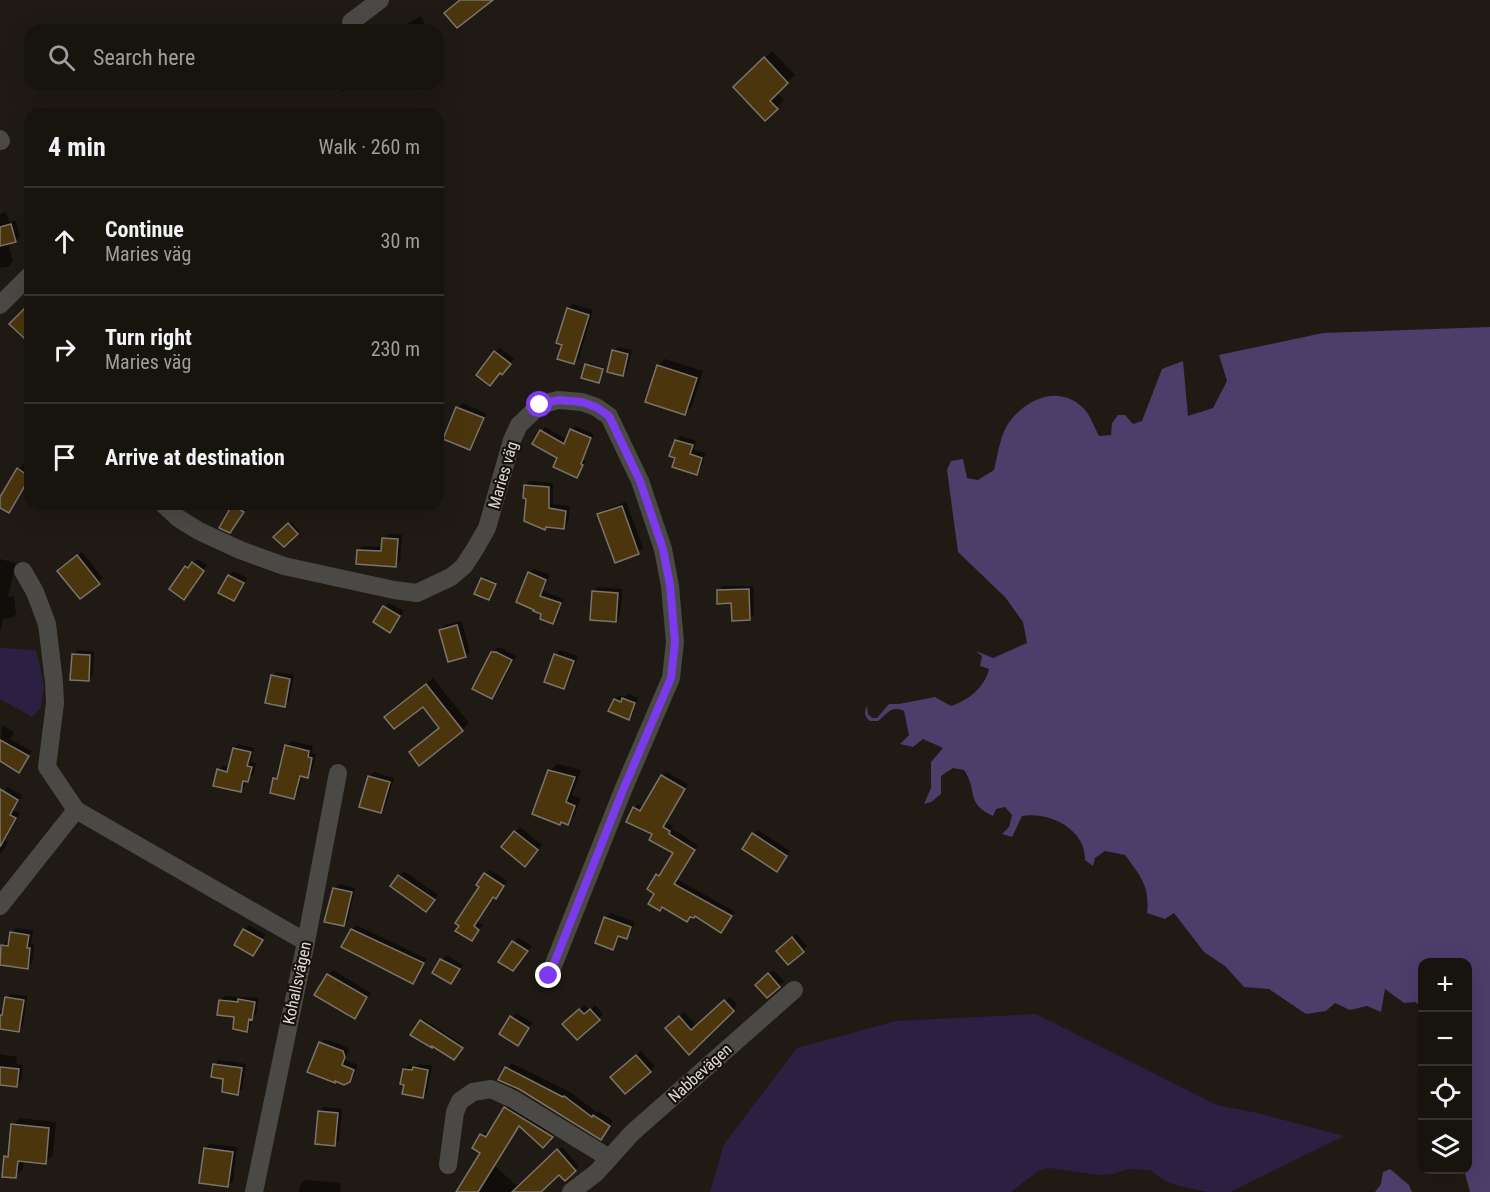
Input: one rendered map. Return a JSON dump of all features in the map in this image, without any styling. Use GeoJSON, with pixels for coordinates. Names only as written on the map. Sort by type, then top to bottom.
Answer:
{"type":"FeatureCollection","features":[{"type":"Feature","properties":{"kind":"street"},"geometry":{"type":"LineString","coordinates":[[351,22],[380,0]]}},
{"type":"Feature","properties":{"kind":"street"},"geometry":{"type":"LineString","coordinates":[[0,304],[24,281]]}},
{"type":"Feature","properties":{"kind":"street","name":"Maries väg"},"geometry":{"type":"LineString","coordinates":[[169,510],[199,531],[240,550],[284,566],[417,593],[451,577],[464,566],[487,528],[512,440],[519,425],[540,405],[558,400],[582,402],[596,407],[609,416],[640,481],[663,549],[670,585],[675,642],[671,678],[623,790],[549,976]]}},
{"type":"Feature","properties":{"kind":"street"},"geometry":{"type":"LineString","coordinates":[[23,571],[35,592],[46,624],[54,682],[55,703],[47,767],[76,810],[306,942]]}},
{"type":"Feature","properties":{"kind":"street","name":"Kohallsvägen"},"geometry":{"type":"LineString","coordinates":[[254,1192],[306,942],[338,773]]}},
{"type":"Feature","properties":{"kind":"street"},"geometry":{"type":"LineString","coordinates":[[0,906],[76,810]]}},
{"type":"Feature","properties":{"kind":"street","name":"Nabbevägen"},"geometry":{"type":"LineString","coordinates":[[571,1192],[596,1173],[632,1133],[794,990]]}},
{"type":"Feature","properties":{"kind":"street"},"geometry":{"type":"LineString","coordinates":[[448,1165],[454,1119],[460,1101],[473,1092],[491,1089],[513,1099],[609,1158]]}},
{"type":"Feature","properties":{"kind":"shaded area"},"geometry":{"type":"Polygon","coordinates":[[[1490,327],[1490,1192],[1470,1192],[1465,1174],[1472,1174],[1472,958],[1418,958],[1418,1004],[1415,1002],[1404,1003],[1385,989],[1381,1012],[1367,1006],[1350,1010],[1335,1003],[1326,1011],[1306,1014],[1269,989],[1244,987],[1225,966],[1204,952],[1174,913],[1165,919],[1147,913],[1147,895],[1143,881],[1125,855],[1105,851],[1095,858],[1093,866],[1085,860],[1084,849],[1073,831],[1043,816],[1022,816],[1012,837],[1002,834],[1009,827],[1012,815],[1005,807],[996,809],[993,816],[978,806],[964,770],[953,768],[941,776],[941,794],[931,802],[924,804],[931,788],[931,762],[943,748],[923,739],[913,747],[900,744],[909,735],[904,711],[895,709],[889,711],[878,721],[870,721],[865,712],[867,706],[868,714],[872,718],[877,718],[889,704],[935,697],[951,706],[970,697],[987,676],[989,669],[980,666],[982,656],[976,651],[993,658],[1027,643],[1023,622],[1005,597],[958,552],[947,470],[951,461],[963,459],[967,478],[978,480],[994,470],[1000,444],[1010,421],[1027,405],[1046,397],[1057,396],[1077,403],[1086,411],[1099,436],[1111,435],[1112,423],[1118,415],[1125,415],[1133,424],[1142,421],[1162,369],[1183,361],[1188,416],[1213,408],[1227,381],[1219,355],[1323,333],[1490,327]]]}},
{"type":"Feature","properties":{"kind":"shaded area"},"geometry":{"type":"Polygon","coordinates":[[[0,648],[36,650],[44,685],[41,707],[32,717],[0,699],[0,648]]]}},
{"type":"Feature","properties":{"kind":"shaded area"},"geometry":{"type":"Polygon","coordinates":[[[1036,1014],[1217,1105],[1262,1114],[1344,1136],[1230,1192],[1208,1192],[1179,1186],[1165,1181],[1150,1170],[1128,1169],[1113,1174],[1099,1175],[1049,1168],[1038,1171],[1011,1192],[710,1192],[724,1144],[797,1048],[896,1021],[1036,1014]]]}},
{"type":"Feature","properties":{"kind":"shaded area"},"geometry":{"type":"Polygon","coordinates":[[[1390,1169],[1409,1185],[1412,1192],[1375,1192],[1381,1184],[1383,1172],[1390,1169]]]}},
{"type":"Feature","properties":{"kind":"building"},"geometry":{"type":"Polygon","coordinates":[[[460,0],[493,0],[457,28],[444,13],[460,0]]]}},
{"type":"Feature","properties":{"kind":"building"},"geometry":{"type":"Polygon","coordinates":[[[764,57],[788,83],[770,101],[778,109],[765,121],[733,87],[764,57]]]}},
{"type":"Feature","properties":{"kind":"building"},"geometry":{"type":"Polygon","coordinates":[[[11,224],[16,242],[0,246],[0,227],[11,224]]]}},
{"type":"Feature","properties":{"kind":"building"},"geometry":{"type":"Polygon","coordinates":[[[567,308],[589,315],[574,364],[557,359],[562,345],[556,343],[567,308]]]}},
{"type":"Feature","properties":{"kind":"building"},"geometry":{"type":"Polygon","coordinates":[[[24,309],[24,338],[9,324],[24,309]]]}},
{"type":"Feature","properties":{"kind":"building"},"geometry":{"type":"Polygon","coordinates":[[[612,350],[628,354],[623,376],[607,372],[612,350]]]}},
{"type":"Feature","properties":{"kind":"building"},"geometry":{"type":"Polygon","coordinates":[[[494,351],[511,364],[490,386],[476,375],[494,351]]]}},
{"type":"Feature","properties":{"kind":"building"},"geometry":{"type":"Polygon","coordinates":[[[585,364],[603,369],[599,383],[581,378],[585,364]]]}},
{"type":"Feature","properties":{"kind":"building"},"geometry":{"type":"Polygon","coordinates":[[[657,365],[697,378],[685,415],[645,402],[657,365]]]}},
{"type":"Feature","properties":{"kind":"building"},"geometry":{"type":"Polygon","coordinates":[[[456,407],[484,418],[470,450],[444,439],[456,407]]]}},
{"type":"Feature","properties":{"kind":"building"},"geometry":{"type":"Polygon","coordinates":[[[570,429],[591,438],[577,478],[553,467],[557,458],[532,444],[540,430],[564,444],[570,429]]]}},
{"type":"Feature","properties":{"kind":"building"},"geometry":{"type":"Polygon","coordinates":[[[675,440],[693,445],[690,454],[702,458],[697,475],[672,467],[675,458],[669,456],[675,440]]]}},
{"type":"Feature","properties":{"kind":"building"},"geometry":{"type":"Polygon","coordinates":[[[17,468],[24,473],[24,487],[9,513],[0,508],[0,497],[17,468]]]}},
{"type":"Feature","properties":{"kind":"building"},"geometry":{"type":"Polygon","coordinates":[[[524,485],[549,487],[549,508],[566,511],[564,529],[546,527],[545,530],[524,521],[526,499],[523,498],[524,485]]]}},
{"type":"Feature","properties":{"kind":"building"},"geometry":{"type":"Polygon","coordinates":[[[622,506],[639,554],[615,563],[597,514],[622,506]]]}},
{"type":"Feature","properties":{"kind":"building"},"geometry":{"type":"Polygon","coordinates":[[[229,510],[244,512],[230,533],[219,528],[229,510]]]}},
{"type":"Feature","properties":{"kind":"building"},"geometry":{"type":"Polygon","coordinates":[[[288,523],[298,534],[284,547],[273,537],[288,523]]]}},
{"type":"Feature","properties":{"kind":"building"},"geometry":{"type":"Polygon","coordinates":[[[382,538],[398,539],[396,567],[356,564],[357,550],[381,551],[382,538]]]}},
{"type":"Feature","properties":{"kind":"building"},"geometry":{"type":"Polygon","coordinates":[[[77,555],[100,584],[80,599],[57,571],[77,555]]]}},
{"type":"Feature","properties":{"kind":"building"},"geometry":{"type":"Polygon","coordinates":[[[192,562],[204,571],[184,600],[169,589],[185,566],[188,568],[192,562]]]}},
{"type":"Feature","properties":{"kind":"building"},"geometry":{"type":"Polygon","coordinates":[[[528,572],[546,580],[540,596],[561,603],[553,624],[540,619],[541,614],[516,602],[528,572]]]}},
{"type":"Feature","properties":{"kind":"building"},"geometry":{"type":"Polygon","coordinates":[[[228,575],[244,583],[234,601],[218,593],[228,575]]]}},
{"type":"Feature","properties":{"kind":"building"},"geometry":{"type":"Polygon","coordinates":[[[481,578],[496,584],[489,600],[474,594],[481,578]]]}},
{"type":"Feature","properties":{"kind":"building"},"geometry":{"type":"Polygon","coordinates":[[[749,589],[750,620],[732,621],[731,603],[717,604],[717,590],[749,589]]]}},
{"type":"Feature","properties":{"kind":"building"},"geometry":{"type":"Polygon","coordinates":[[[592,591],[618,593],[616,622],[590,620],[592,591]]]}},
{"type":"Feature","properties":{"kind":"building"},"geometry":{"type":"Polygon","coordinates":[[[383,606],[400,616],[390,633],[373,622],[383,606]]]}},
{"type":"Feature","properties":{"kind":"building"},"geometry":{"type":"Polygon","coordinates":[[[457,625],[466,657],[448,662],[439,630],[457,625]]]}},
{"type":"Feature","properties":{"kind":"building"},"geometry":{"type":"Polygon","coordinates":[[[491,652],[512,660],[492,699],[472,689],[491,652]]]}},
{"type":"Feature","properties":{"kind":"building"},"geometry":{"type":"Polygon","coordinates":[[[72,654],[90,655],[89,681],[70,680],[72,654]]]}},
{"type":"Feature","properties":{"kind":"building"},"geometry":{"type":"Polygon","coordinates":[[[554,654],[574,661],[564,689],[544,682],[554,654]]]}},
{"type":"Feature","properties":{"kind":"building"},"geometry":{"type":"Polygon","coordinates":[[[271,675],[290,679],[285,707],[265,703],[271,675]]]}},
{"type":"Feature","properties":{"kind":"building"},"geometry":{"type":"Polygon","coordinates":[[[426,684],[463,731],[419,766],[409,752],[439,728],[423,707],[394,729],[384,717],[426,684]]]}},
{"type":"Feature","properties":{"kind":"building"},"geometry":{"type":"Polygon","coordinates":[[[622,698],[635,703],[629,720],[608,711],[614,699],[621,702],[622,698]]]}},
{"type":"Feature","properties":{"kind":"building"},"geometry":{"type":"Polygon","coordinates":[[[0,740],[29,756],[19,773],[0,761],[0,740]]]}},
{"type":"Feature","properties":{"kind":"building"},"geometry":{"type":"Polygon","coordinates":[[[285,745],[309,751],[308,757],[312,758],[308,778],[300,776],[294,799],[270,793],[273,778],[277,779],[285,745]]]}},
{"type":"Feature","properties":{"kind":"building"},"geometry":{"type":"Polygon","coordinates":[[[233,748],[251,752],[247,766],[252,767],[248,782],[243,781],[241,792],[213,786],[217,769],[227,772],[233,748]]]}},
{"type":"Feature","properties":{"kind":"building"},"geometry":{"type":"Polygon","coordinates":[[[548,770],[575,777],[566,802],[575,806],[568,825],[561,822],[560,825],[532,814],[548,770]]]}},
{"type":"Feature","properties":{"kind":"building"},"geometry":{"type":"Polygon","coordinates":[[[661,775],[685,789],[663,827],[670,831],[669,834],[695,850],[674,884],[732,916],[721,933],[695,916],[690,917],[687,922],[662,907],[660,911],[648,904],[654,894],[647,889],[656,874],[659,876],[673,853],[649,840],[652,834],[626,822],[633,807],[640,811],[661,775]]]}},
{"type":"Feature","properties":{"kind":"building"},"geometry":{"type":"Polygon","coordinates":[[[368,776],[390,782],[381,813],[359,807],[368,776]]]}},
{"type":"Feature","properties":{"kind":"building"},"geometry":{"type":"Polygon","coordinates":[[[0,789],[18,800],[10,815],[16,818],[0,847],[0,789]]]}},
{"type":"Feature","properties":{"kind":"building"},"geometry":{"type":"Polygon","coordinates":[[[514,831],[538,850],[525,867],[501,847],[514,831]]]}},
{"type":"Feature","properties":{"kind":"building"},"geometry":{"type":"Polygon","coordinates":[[[752,833],[787,856],[777,872],[742,849],[752,833]]]}},
{"type":"Feature","properties":{"kind":"building"},"geometry":{"type":"Polygon","coordinates":[[[484,873],[504,886],[496,899],[493,897],[474,926],[479,930],[472,941],[455,931],[459,926],[455,923],[479,887],[476,885],[484,873]]]}},
{"type":"Feature","properties":{"kind":"building"},"geometry":{"type":"Polygon","coordinates":[[[398,875],[435,900],[426,912],[390,886],[398,875]]]}},
{"type":"Feature","properties":{"kind":"building"},"geometry":{"type":"Polygon","coordinates":[[[333,888],[352,892],[344,926],[324,922],[333,888]]]}},
{"type":"Feature","properties":{"kind":"building"},"geometry":{"type":"Polygon","coordinates":[[[604,917],[631,927],[627,939],[618,936],[613,950],[595,943],[604,917]]]}},
{"type":"Feature","properties":{"kind":"building"},"geometry":{"type":"Polygon","coordinates":[[[243,929],[263,940],[253,956],[234,945],[243,929]]]}},
{"type":"Feature","properties":{"kind":"building"},"geometry":{"type":"Polygon","coordinates":[[[351,929],[424,963],[413,984],[341,947],[351,929]]]}},
{"type":"Feature","properties":{"kind":"building"},"geometry":{"type":"Polygon","coordinates":[[[10,932],[29,935],[28,969],[0,965],[1,945],[8,946],[10,932]]]}},
{"type":"Feature","properties":{"kind":"building"},"geometry":{"type":"Polygon","coordinates":[[[792,937],[804,952],[788,965],[776,951],[792,937]]]}},
{"type":"Feature","properties":{"kind":"building"},"geometry":{"type":"Polygon","coordinates":[[[512,941],[528,951],[513,971],[498,962],[512,941]]]}},
{"type":"Feature","properties":{"kind":"building"},"geometry":{"type":"Polygon","coordinates":[[[440,959],[460,969],[451,984],[432,973],[440,959]]]}},
{"type":"Feature","properties":{"kind":"building"},"geometry":{"type":"Polygon","coordinates":[[[768,973],[780,987],[767,998],[755,985],[768,973]]]}},
{"type":"Feature","properties":{"kind":"building"},"geometry":{"type":"Polygon","coordinates":[[[327,974],[367,997],[355,1019],[314,995],[327,974]]]}},
{"type":"Feature","properties":{"kind":"building"},"geometry":{"type":"Polygon","coordinates":[[[5,997],[24,1000],[19,1032],[0,1029],[0,1015],[2,1015],[5,997]]]}},
{"type":"Feature","properties":{"kind":"building"},"geometry":{"type":"Polygon","coordinates":[[[238,999],[255,1002],[247,1032],[233,1029],[234,1017],[217,1015],[219,1000],[238,1002],[238,999]]]}},
{"type":"Feature","properties":{"kind":"building"},"geometry":{"type":"Polygon","coordinates":[[[724,1000],[734,1011],[689,1055],[665,1028],[679,1016],[691,1030],[724,1000]]]}},
{"type":"Feature","properties":{"kind":"building"},"geometry":{"type":"Polygon","coordinates":[[[579,1009],[584,1014],[590,1009],[600,1020],[577,1040],[562,1024],[579,1009]]]}},
{"type":"Feature","properties":{"kind":"building"},"geometry":{"type":"Polygon","coordinates":[[[510,1016],[529,1028],[518,1046],[499,1034],[510,1016]]]}},
{"type":"Feature","properties":{"kind":"building"},"geometry":{"type":"Polygon","coordinates":[[[420,1020],[463,1048],[454,1060],[410,1035],[420,1020]]]}},
{"type":"Feature","properties":{"kind":"building"},"geometry":{"type":"Polygon","coordinates":[[[319,1042],[343,1051],[345,1057],[342,1065],[354,1070],[350,1082],[344,1085],[335,1081],[335,1083],[307,1072],[319,1042]]]}},
{"type":"Feature","properties":{"kind":"building"},"geometry":{"type":"Polygon","coordinates":[[[636,1055],[651,1072],[625,1094],[610,1077],[636,1055]]]}},
{"type":"Feature","properties":{"kind":"building"},"geometry":{"type":"Polygon","coordinates":[[[213,1064],[242,1068],[238,1095],[222,1092],[223,1079],[211,1077],[213,1064]]]}},
{"type":"Feature","properties":{"kind":"building"},"geometry":{"type":"Polygon","coordinates":[[[0,1067],[19,1069],[17,1087],[0,1085],[0,1067]]]}},
{"type":"Feature","properties":{"kind":"building"},"geometry":{"type":"Polygon","coordinates":[[[413,1067],[428,1070],[423,1098],[402,1094],[404,1085],[400,1084],[403,1069],[412,1070],[413,1067]]]}},
{"type":"Feature","properties":{"kind":"building"},"geometry":{"type":"Polygon","coordinates":[[[505,1067],[564,1096],[592,1117],[593,1115],[610,1126],[601,1140],[519,1089],[498,1080],[505,1067]]]}},
{"type":"Feature","properties":{"kind":"building"},"geometry":{"type":"Polygon","coordinates":[[[504,1107],[553,1137],[543,1148],[519,1126],[478,1192],[456,1192],[480,1153],[472,1148],[480,1134],[486,1137],[504,1107]]]}},
{"type":"Feature","properties":{"kind":"building"},"geometry":{"type":"Polygon","coordinates":[[[318,1111],[338,1113],[335,1146],[315,1144],[318,1111]]]}},
{"type":"Feature","properties":{"kind":"building"},"geometry":{"type":"Polygon","coordinates":[[[11,1124],[49,1128],[46,1164],[18,1161],[16,1178],[2,1177],[4,1156],[8,1157],[11,1124]]]}},
{"type":"Feature","properties":{"kind":"building"},"geometry":{"type":"Polygon","coordinates":[[[204,1148],[233,1152],[228,1187],[199,1183],[204,1148]]]}},
{"type":"Feature","properties":{"kind":"building"},"geometry":{"type":"Polygon","coordinates":[[[557,1149],[576,1171],[565,1181],[559,1175],[541,1192],[512,1192],[557,1149]]]}},
{"type":"Feature","properties":{"kind":"route"},"geometry":{"type":"LineString","coordinates":[[540,405],[558,400],[582,402],[596,407],[609,416],[640,481],[663,549],[670,585],[675,642],[671,678],[623,790],[549,976]]}}]}
